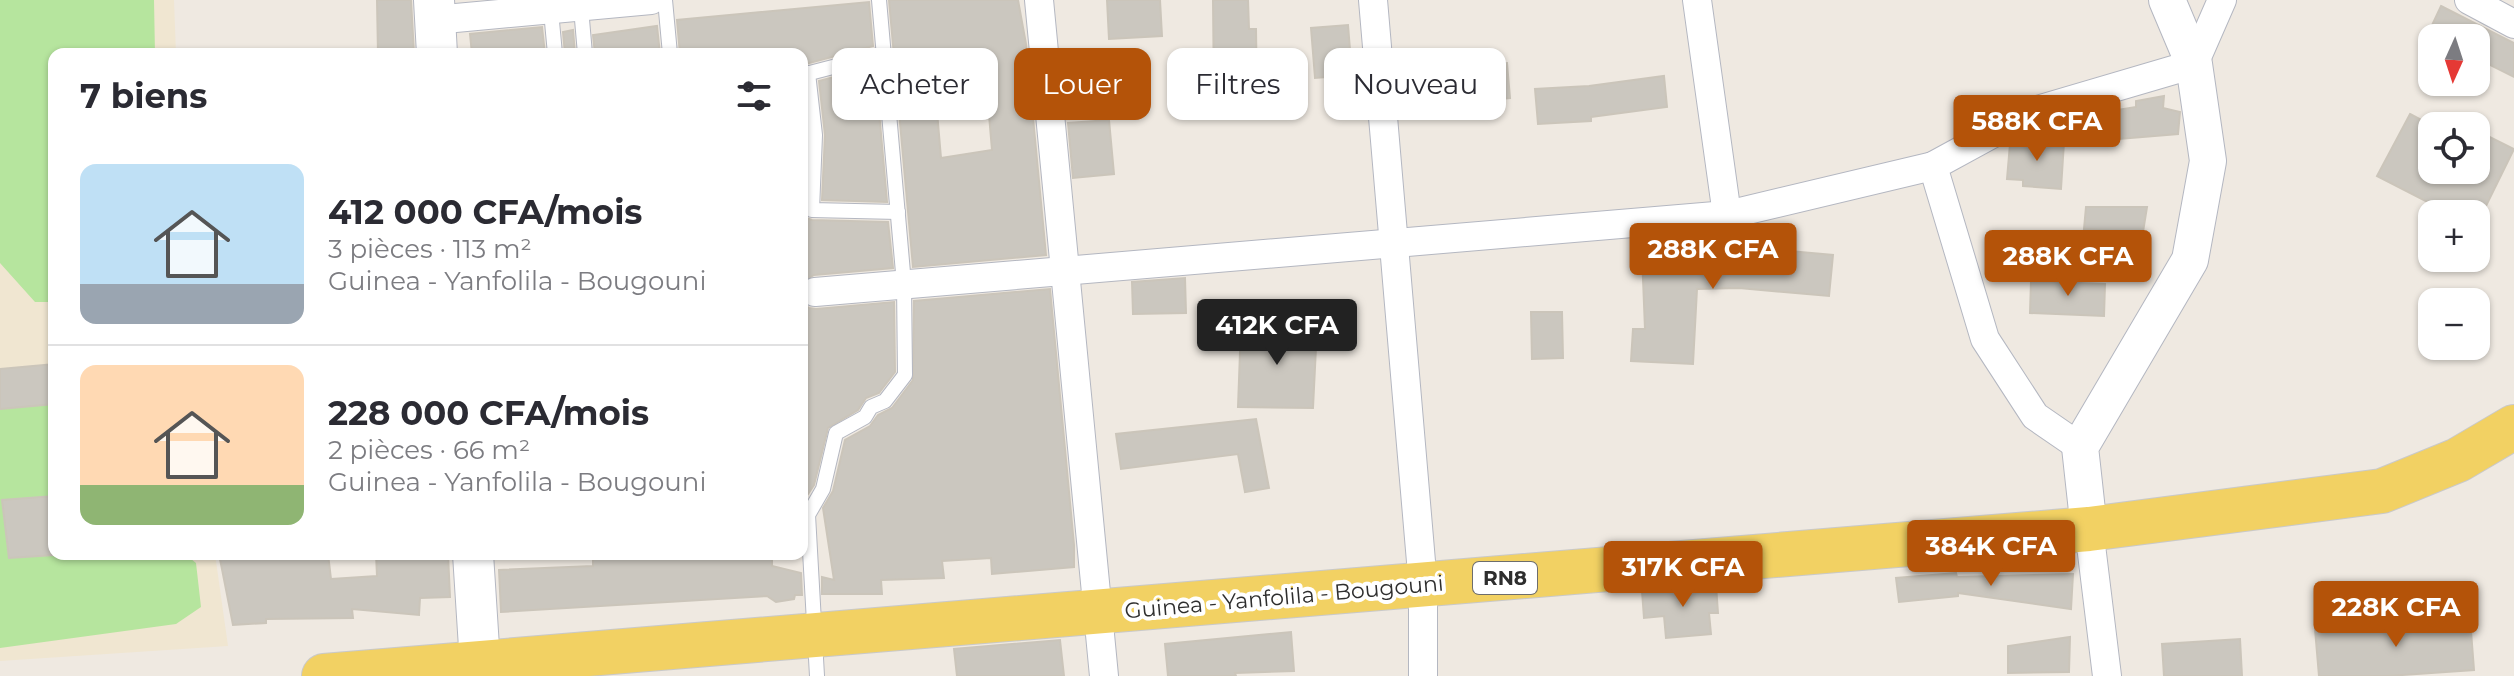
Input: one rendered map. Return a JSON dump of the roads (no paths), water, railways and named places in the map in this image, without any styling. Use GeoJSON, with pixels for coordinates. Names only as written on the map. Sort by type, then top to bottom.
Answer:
{"type":"FeatureCollection","features":[{"type":"Feature","properties":{"kind":"main road","name":"Guinea - Yanfolila - Bougouni"},"geometry":{"type":"LineString","coordinates":[[324,676],[816,656],[1099,612],[2089,529],[2382,491],[2458,460],[2514,427]]}},
{"type":"Feature","properties":{"kind":"main road"},"geometry":{"type":"LineString","coordinates":[[473,560],[481,669]]}},
{"type":"Feature","properties":{"kind":"street"},"geometry":{"type":"LineString","coordinates":[[435,25],[651,0]]}},
{"type":"Feature","properties":{"kind":"street"},"geometry":{"type":"LineString","coordinates":[[1039,0],[1104,676]]}},
{"type":"Feature","properties":{"kind":"street"},"geometry":{"type":"LineString","coordinates":[[1373,0],[1423,585],[1423,676]]}},
{"type":"Feature","properties":{"kind":"street"},"geometry":{"type":"LineString","coordinates":[[1697,0],[1727,215]]}},
{"type":"Feature","properties":{"kind":"street"},"geometry":{"type":"LineString","coordinates":[[2107,676],[2080,447],[2190,260],[2208,161],[2194,64],[2167,0]]}},
{"type":"Feature","properties":{"kind":"street"},"geometry":{"type":"LineString","coordinates":[[2194,64],[2222,0]]}},
{"type":"Feature","properties":{"kind":"street"},"geometry":{"type":"LineString","coordinates":[[2469,0],[2514,24]]}},
{"type":"Feature","properties":{"kind":"street"},"geometry":{"type":"LineString","coordinates":[[815,292],[1727,215],[1933,166],[2034,111],[2194,64]]}},
{"type":"Feature","properties":{"kind":"street"},"geometry":{"type":"LineString","coordinates":[[1933,166],[1985,339],[2035,416],[2080,447]]}},
{"type":"Feature","properties":{"kind":"lane"},"geometry":{"type":"LineString","coordinates":[[665,0],[669,48]]}},
{"type":"Feature","properties":{"kind":"lane"},"geometry":{"type":"LineString","coordinates":[[879,0],[883,48]]}},
{"type":"Feature","properties":{"kind":"lane"},"geometry":{"type":"LineString","coordinates":[[581,8],[584,48]]}},
{"type":"Feature","properties":{"kind":"lane"},"geometry":{"type":"LineString","coordinates":[[551,11],[554,48]]}},
{"type":"Feature","properties":{"kind":"lane"},"geometry":{"type":"LineString","coordinates":[[808,73],[832,67]]}},
{"type":"Feature","properties":{"kind":"lane"},"geometry":{"type":"LineString","coordinates":[[808,93],[815,135],[808,194]]}},
{"type":"Feature","properties":{"kind":"lane"},"geometry":{"type":"LineString","coordinates":[[816,656],[808,515],[823,489],[836,433],[865,417],[871,407],[885,401],[905,375],[904,284],[889,120]]}},
{"type":"Feature","properties":{"kind":"lane"},"geometry":{"type":"LineString","coordinates":[[808,204],[812,210],[898,212]]}}]}
